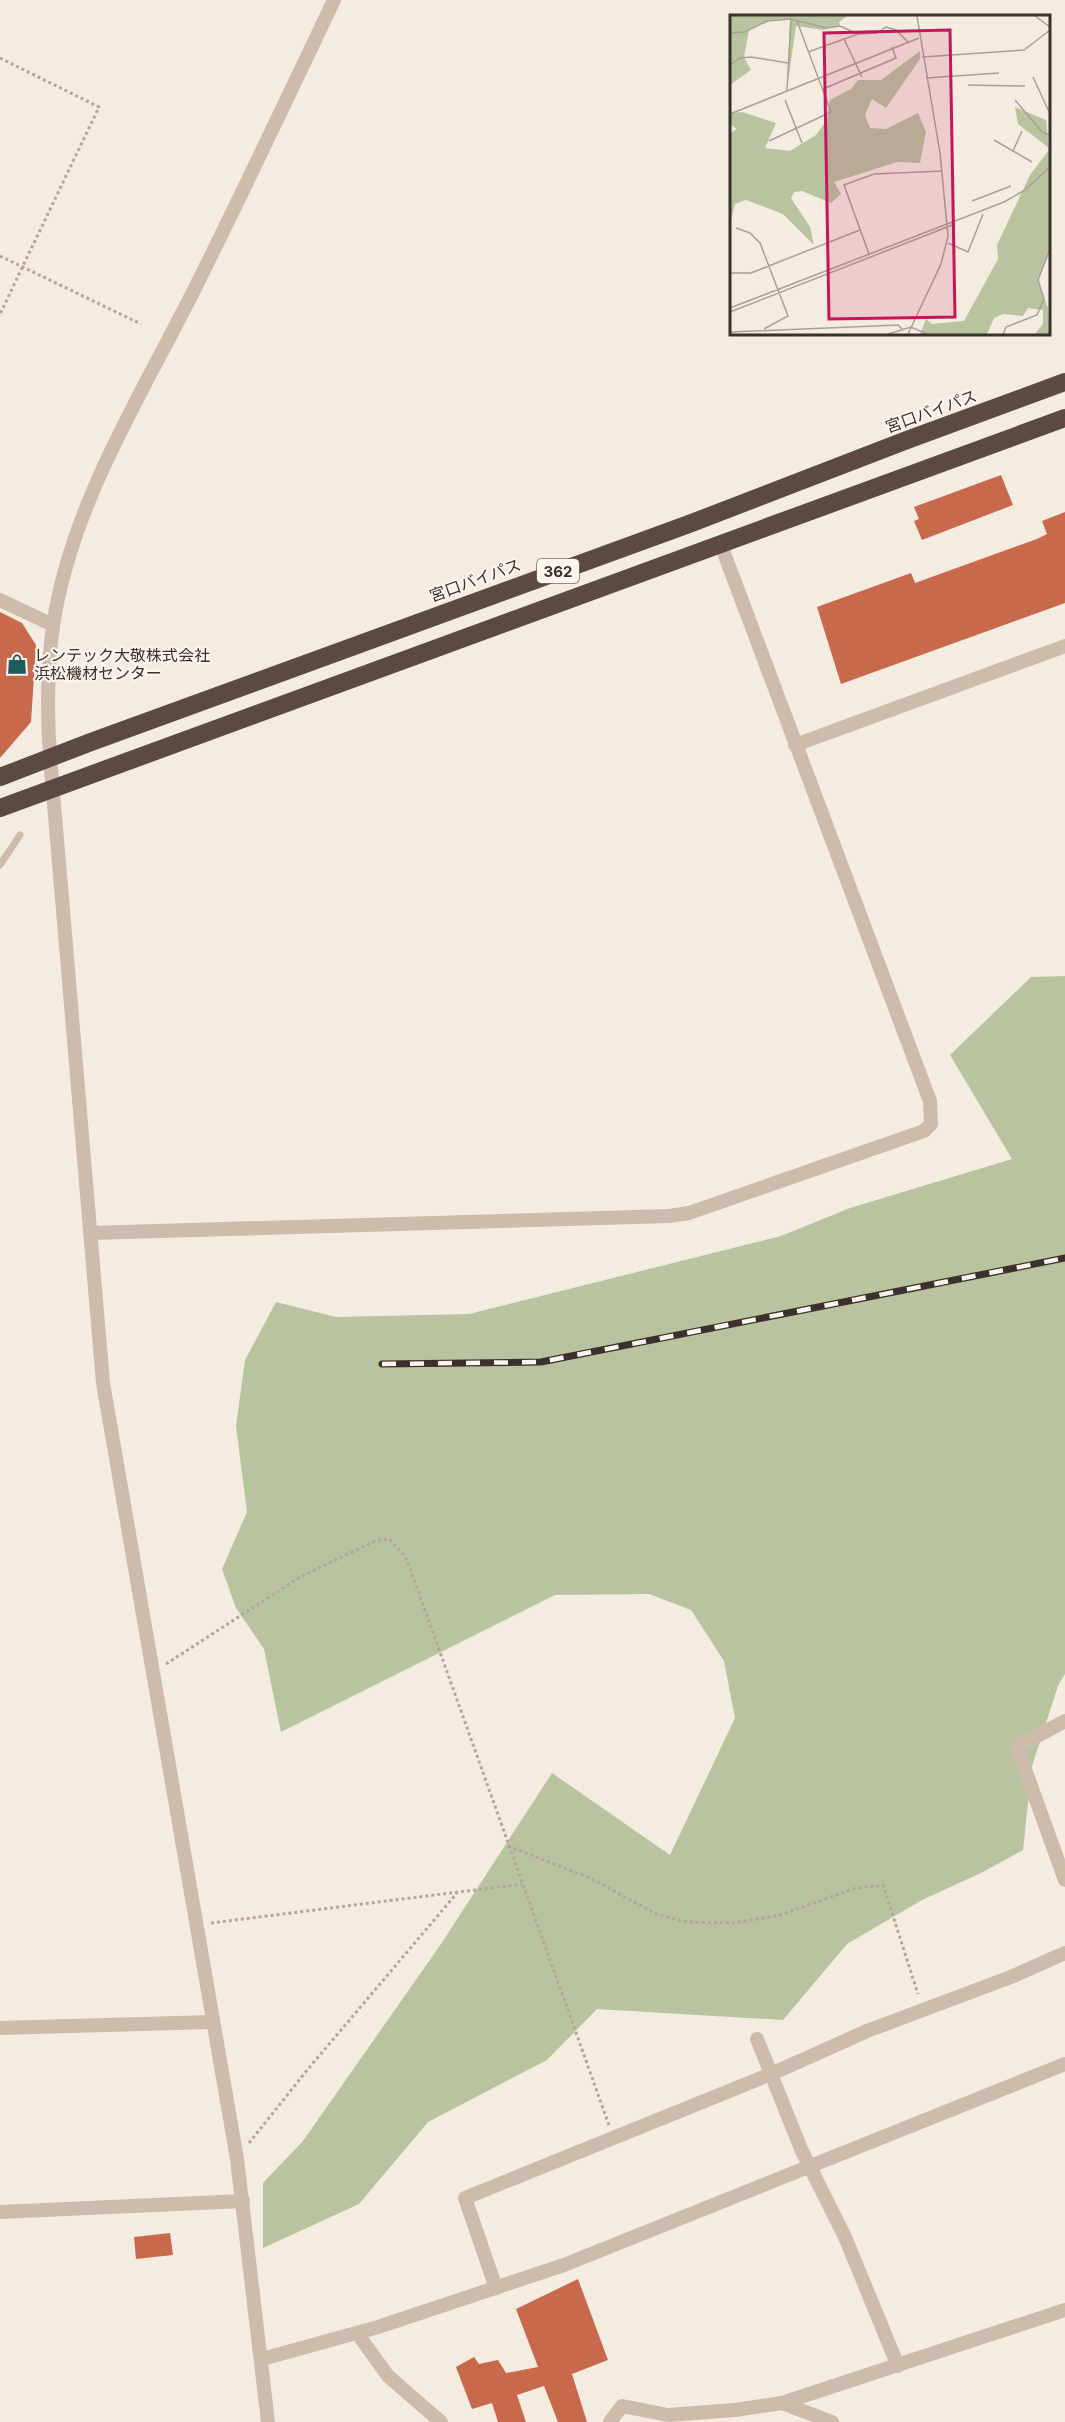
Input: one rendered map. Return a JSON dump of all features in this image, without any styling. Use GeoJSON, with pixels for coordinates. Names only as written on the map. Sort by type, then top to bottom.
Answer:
{"type":"FeatureCollection","features":[{"type":"Feature","properties":{"kind":"highway","name":"宮口バイパス"},"geometry":{"type":"LineString","coordinates":[[0,777],[689,524],[1065,382]]}},
{"type":"Feature","properties":{"kind":"highway","name":"362"},"geometry":{"type":"LineString","coordinates":[[0,808],[1065,418]]}},
{"type":"Feature","properties":{"kind":"street"},"geometry":{"type":"LineString","coordinates":[[268,2422],[237,2159],[103,1383],[52,790],[48,682],[53,625],[71,551],[88,504],[112,447],[152,374],[218,242],[334,0]]}},
{"type":"Feature","properties":{"kind":"street"},"geometry":{"type":"LineString","coordinates":[[90,1233],[669,1216],[690,1213],[924,1131],[931,1124],[930,1101],[721,545]]}},
{"type":"Feature","properties":{"kind":"street"},"geometry":{"type":"LineString","coordinates":[[0,600],[53,625]]}},
{"type":"Feature","properties":{"kind":"street"},"geometry":{"type":"LineString","coordinates":[[795,745],[1065,646]]}},
{"type":"Feature","properties":{"kind":"street"},"geometry":{"type":"LineString","coordinates":[[1065,1721],[1017,1747],[1065,1880]]}},
{"type":"Feature","properties":{"kind":"street"},"geometry":{"type":"LineString","coordinates":[[496,2288],[465,2198],[771,2074],[867,2031],[1011,1977],[1065,1953]]}},
{"type":"Feature","properties":{"kind":"street"},"geometry":{"type":"LineString","coordinates":[[0,2028],[212,2022]]}},
{"type":"Feature","properties":{"kind":"street"},"geometry":{"type":"LineString","coordinates":[[757,2039],[810,2166],[845,2237],[898,2366]]}},
{"type":"Feature","properties":{"kind":"street"},"geometry":{"type":"LineString","coordinates":[[262,2359],[357,2333],[564,2265],[1065,2064]]}},
{"type":"Feature","properties":{"kind":"street"},"geometry":{"type":"LineString","coordinates":[[0,2212],[243,2201]]}},
{"type":"Feature","properties":{"kind":"street"},"geometry":{"type":"LineString","coordinates":[[610,2422],[622,2406],[668,2415],[735,2410],[782,2403],[1065,2310]]}},
{"type":"Feature","properties":{"kind":"street"},"geometry":{"type":"LineString","coordinates":[[357,2333],[388,2376],[441,2422]]}},
{"type":"Feature","properties":{"kind":"street"},"geometry":{"type":"LineString","coordinates":[[782,2403],[832,2422]]}},
{"type":"Feature","properties":{"kind":"lane"},"geometry":{"type":"LineString","coordinates":[[0,865],[20,835]]}},
{"type":"Feature","properties":{"kind":"path"},"geometry":{"type":"LineString","coordinates":[[0,58],[99,106],[24,268],[0,314]]}},
{"type":"Feature","properties":{"kind":"path"},"geometry":{"type":"LineString","coordinates":[[0,256],[141,324]]}},
{"type":"Feature","properties":{"kind":"path"},"geometry":{"type":"LineString","coordinates":[[152,1674],[300,1577],[375,1541],[389,1539],[405,1556],[416,1585],[613,2138]]}},
{"type":"Feature","properties":{"kind":"path"},"geometry":{"type":"LineString","coordinates":[[508,1846],[590,1878],[656,1914],[687,1922],[734,1923],[780,1915],[856,1888],[883,1885],[924,2011]]}},
{"type":"Feature","properties":{"kind":"path"},"geometry":{"type":"LineString","coordinates":[[196,1925],[522,1884]]}},
{"type":"Feature","properties":{"kind":"path"},"geometry":{"type":"LineString","coordinates":[[237,2159],[309,2069],[457,1893]]}},
{"type":"Feature","properties":{"kind":"green space"},"geometry":{"type":"Polygon","coordinates":[[[1065,976],[1065,1674],[1058,1686],[1032,1766],[1023,1850],[981,1873],[922,1900],[847,1944],[783,2020],[597,2009],[547,2060],[428,2122],[359,2204],[263,2248],[263,2183],[303,2141],[441,1944],[552,1773],[670,1855],[735,1718],[724,1661],[691,1610],[649,1594],[555,1595],[281,1732],[264,1649],[236,1608],[222,1569],[247,1512],[236,1426],[245,1360],[276,1302],[336,1317],[469,1314],[781,1236],[850,1208],[1012,1159],[950,1055],[1031,977],[1065,976]]]}},
{"type":"Feature","properties":{"kind":"building"},"geometry":{"type":"Polygon","coordinates":[[[1001,475],[1013,505],[922,540],[914,521],[919,519],[914,507],[1001,475]]]}},
{"type":"Feature","properties":{"kind":"building"},"geometry":{"type":"Polygon","coordinates":[[[1065,512],[1065,603],[841,684],[817,607],[911,573],[915,583],[1037,539],[1047,534],[1042,521],[1065,512]]]}},
{"type":"Feature","properties":{"kind":"building","name":"レンテック大敬株式会社 浜松機材センター"},"geometry":{"type":"Polygon","coordinates":[[[0,612],[22,623],[36,645],[31,722],[0,758],[0,612]]]}},
{"type":"Feature","properties":{"kind":"building"},"geometry":{"type":"Polygon","coordinates":[[[170,2233],[173,2255],[136,2259],[134,2237],[170,2233]]]}},
{"type":"Feature","properties":{"kind":"building"},"geometry":{"type":"Polygon","coordinates":[[[578,2279],[608,2360],[572,2374],[587,2422],[558,2422],[544,2386],[517,2395],[526,2422],[498,2422],[492,2403],[472,2409],[456,2367],[474,2357],[479,2364],[498,2360],[506,2373],[538,2367],[516,2309],[578,2279]]]}},
{"type":"Feature","properties":{"kind":"railway"},"geometry":{"type":"LineString","coordinates":[[382,1364],[541,1362],[1065,1258]]}},
{"type":"Feature","properties":{"kind":"place","name":"レンテック大敬株式会社 浜松機材センター"},"geometry":{"type":"Point","coordinates":[17,664]}}]}
